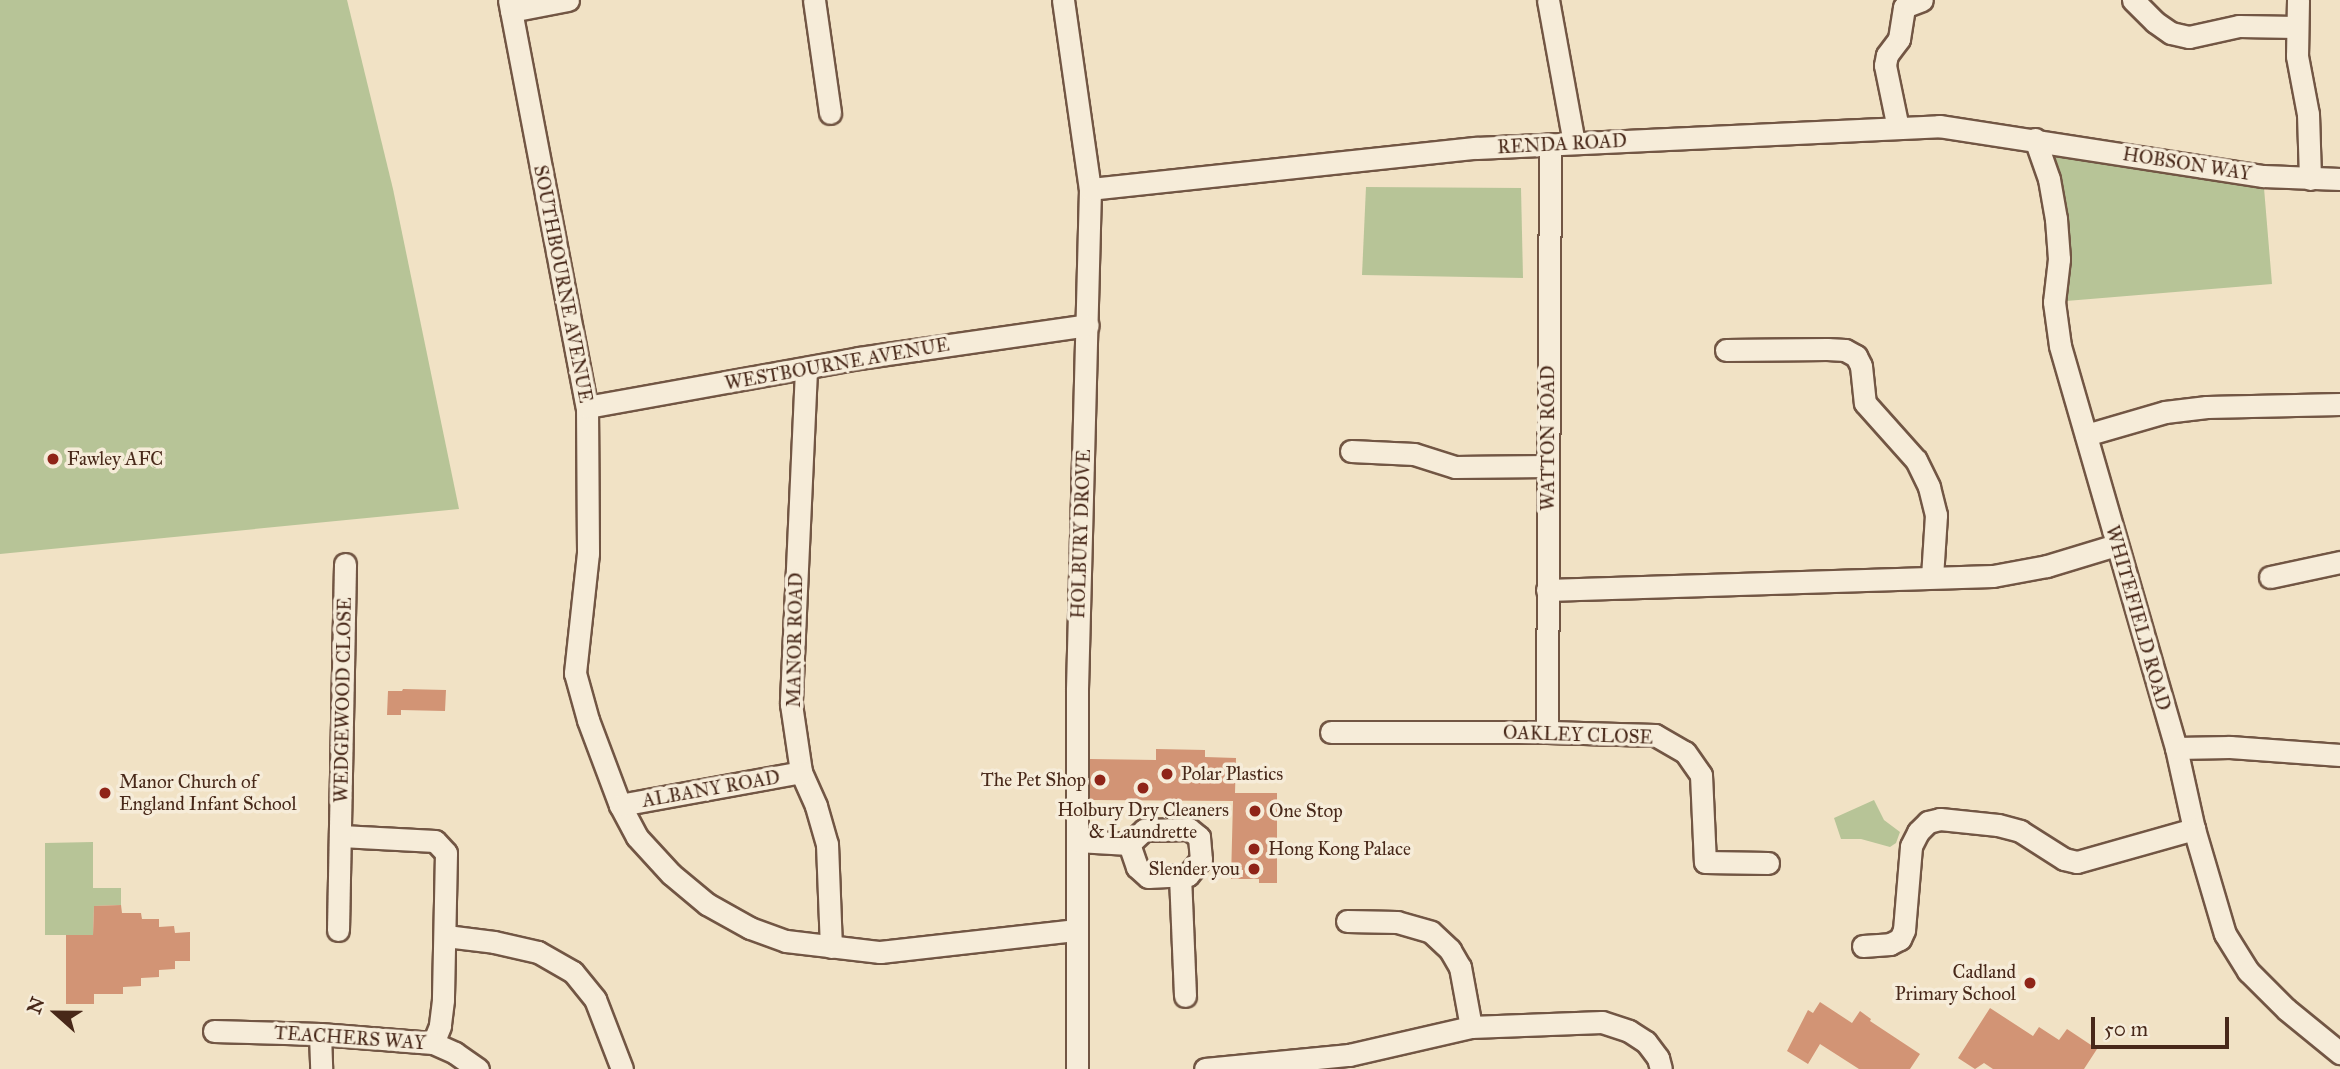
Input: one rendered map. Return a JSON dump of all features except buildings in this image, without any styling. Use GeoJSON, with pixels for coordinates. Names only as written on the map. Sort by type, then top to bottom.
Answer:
{"type":"FeatureCollection","features":[{"type":"Feature","properties":{"kind":"street"},"geometry":{"type":"LineString","coordinates":[[510,5],[568,0]]}},
{"type":"Feature","properties":{"kind":"street"},"geometry":{"type":"LineString","coordinates":[[814,0],[830,113]]}},
{"type":"Feature","properties":{"kind":"street","name":"HOLBURY DROVE"},"geometry":{"type":"LineString","coordinates":[[1063,0],[1090,189],[1077,690],[1077,1069]]}},
{"type":"Feature","properties":{"kind":"street"},"geometry":{"type":"LineString","coordinates":[[1548,0],[1574,143]]}},
{"type":"Feature","properties":{"kind":"street"},"geometry":{"type":"LineString","coordinates":[[1898,128],[1885,65],[1887,55],[1899,39],[1904,7],[1923,0]]}},
{"type":"Feature","properties":{"kind":"street"},"geometry":{"type":"LineString","coordinates":[[2133,0],[2155,22],[2171,33],[2189,37],[2239,26],[2295,27]]}},
{"type":"Feature","properties":{"kind":"street"},"geometry":{"type":"LineString","coordinates":[[2298,0],[2295,27],[2297,56],[2308,114],[2309,179]]}},
{"type":"Feature","properties":{"kind":"street","name":"SOUTHBOURNE AVENUE"},"geometry":{"type":"LineString","coordinates":[[510,5],[587,407],[588,552],[575,673],[588,720],[620,805],[637,836],[671,874],[707,904],[750,928],[786,941],[880,952],[1077,930]]}},
{"type":"Feature","properties":{"kind":"street","name":"RENDA ROAD"},"geometry":{"type":"LineString","coordinates":[[1090,189],[1476,148],[1550,144],[1939,126],[2035,139]]}},
{"type":"Feature","properties":{"kind":"street","name":"HOBSON WAY"},"geometry":{"type":"LineString","coordinates":[[2035,139],[2263,176],[2340,179]]}},
{"type":"Feature","properties":{"kind":"street","name":"WHITEFIELD ROAD"},"geometry":{"type":"LineString","coordinates":[[2035,139],[2049,179],[2056,219],[2059,259],[2053,302],[2060,346],[2176,748],[2194,829],[2225,934],[2248,971],[2286,1009],[2340,1053]]}},
{"type":"Feature","properties":{"kind":"street","name":"WATTON ROAD"},"geometry":{"type":"LineString","coordinates":[[1546,732],[1550,144]]}},
{"type":"Feature","properties":{"kind":"street","name":"WESTBOURNE AVENUE"},"geometry":{"type":"LineString","coordinates":[[587,407],[806,370],[859,358],[1088,325]]}},
{"type":"Feature","properties":{"kind":"street"},"geometry":{"type":"LineString","coordinates":[[1726,350],[1827,348],[1845,350],[1856,356],[1861,366],[1865,403],[1916,460],[1929,487],[1936,515],[1932,577]]}},
{"type":"Feature","properties":{"kind":"street","name":"MANOR ROAD"},"geometry":{"type":"LineString","coordinates":[[806,370],[791,704],[802,772],[827,844],[831,947]]}},
{"type":"Feature","properties":{"kind":"street"},"geometry":{"type":"LineString","coordinates":[[2086,435],[2165,412],[2207,407],[2340,404]]}},
{"type":"Feature","properties":{"kind":"street"},"geometry":{"type":"LineString","coordinates":[[1351,450],[1414,454],[1455,467],[1548,466]]}},
{"type":"Feature","properties":{"kind":"street"},"geometry":{"type":"LineString","coordinates":[[1547,590],[1993,576],[2047,566],[2116,545]]}},
{"type":"Feature","properties":{"kind":"street"},"geometry":{"type":"LineString","coordinates":[[2270,577],[2340,562]]}},
{"type":"Feature","properties":{"kind":"street","name":"WEDGEWOOD CLOSE"},"geometry":{"type":"LineString","coordinates":[[338,930],[345,564]]}},
{"type":"Feature","properties":{"kind":"street","name":"OAKLEY CLOSE"},"geometry":{"type":"LineString","coordinates":[[1331,732],[1546,732],[1655,736],[1672,742],[1696,763],[1701,775],[1705,862],[1768,863]]}},
{"type":"Feature","properties":{"kind":"street"},"geometry":{"type":"LineString","coordinates":[[2176,748],[2230,747],[2340,755]]}},
{"type":"Feature","properties":{"kind":"street","name":"ALBANY ROAD"},"geometry":{"type":"LineString","coordinates":[[620,805],[802,772]]}},
{"type":"Feature","properties":{"kind":"street"},"geometry":{"type":"LineString","coordinates":[[1863,946],[1890,944],[1900,939],[1904,930],[1911,846],[1918,832],[1928,822],[1940,819],[1998,825],[2020,831],[2064,859],[2077,862],[2194,829]]}},
{"type":"Feature","properties":{"kind":"street"},"geometry":{"type":"LineString","coordinates":[[1077,841],[1129,844],[1144,831],[1189,830],[1199,837],[1200,859],[1188,875],[1148,877],[1137,867],[1129,844]]}},
{"type":"Feature","properties":{"kind":"street"},"geometry":{"type":"LineString","coordinates":[[341,836],[435,841],[446,853],[446,936],[440,1026],[433,1043]]}},
{"type":"Feature","properties":{"kind":"street"},"geometry":{"type":"LineString","coordinates":[[1180,876],[1185,996]]}},
{"type":"Feature","properties":{"kind":"street"},"geometry":{"type":"LineString","coordinates":[[1347,921],[1397,922],[1431,932],[1450,950],[1460,967],[1471,1027]]}},
{"type":"Feature","properties":{"kind":"street"},"geometry":{"type":"LineString","coordinates":[[446,936],[538,952],[573,972],[595,999],[622,1069]]}},
{"type":"Feature","properties":{"kind":"street"},"geometry":{"type":"LineString","coordinates":[[1205,1069],[1349,1055],[1471,1027],[1602,1022],[1629,1031],[1646,1042],[1658,1058],[1661,1069]]}},
{"type":"Feature","properties":{"kind":"street","name":"TEACHERS WAY"},"geometry":{"type":"LineString","coordinates":[[214,1031],[320,1034],[433,1043],[456,1053],[478,1069]]}},
{"type":"Feature","properties":{"kind":"street"},"geometry":{"type":"LineString","coordinates":[[320,1034],[321,1069]]}},
{"type":"Feature","properties":{"kind":"green space"},"geometry":{"type":"Polygon","coordinates":[[[0,0],[347,0],[393,189],[459,509],[0,554],[0,0]]]}},
{"type":"Feature","properties":{"kind":"green space"},"geometry":{"type":"Polygon","coordinates":[[[2035,139],[2263,176],[2272,284],[2054,302],[2059,259],[2035,139]]]}},
{"type":"Feature","properties":{"kind":"green space"},"geometry":{"type":"Polygon","coordinates":[[[1366,187],[1521,188],[1523,278],[1362,275],[1366,187]]]}},
{"type":"Feature","properties":{"kind":"green space"},"geometry":{"type":"Polygon","coordinates":[[[1874,800],[1884,820],[1900,832],[1896,843],[1890,847],[1861,839],[1841,839],[1834,818],[1874,800]]]}},
{"type":"Feature","properties":{"kind":"green space"},"geometry":{"type":"Polygon","coordinates":[[[93,842],[93,888],[121,888],[121,905],[94,906],[93,935],[45,935],[45,843],[93,842]]]}},
{"type":"Feature","properties":{"kind":"place","name":"Fawley AFC"},"geometry":{"type":"Point","coordinates":[53,459]}},
{"type":"Feature","properties":{"kind":"place","name":"Polar Plastics"},"geometry":{"type":"Point","coordinates":[1167,774]}},
{"type":"Feature","properties":{"kind":"place","name":"The Pet Shop"},"geometry":{"type":"Point","coordinates":[1100,780]}},
{"type":"Feature","properties":{"kind":"place","name":"Holbury Dry Cleaners & Laundrette"},"geometry":{"type":"Point","coordinates":[1143,788]}},
{"type":"Feature","properties":{"kind":"place","name":"Manor Church of England Infant School"},"geometry":{"type":"Point","coordinates":[105,793]}},
{"type":"Feature","properties":{"kind":"place","name":"One Stop"},"geometry":{"type":"Point","coordinates":[1255,811]}},
{"type":"Feature","properties":{"kind":"place","name":"Hong Kong Palace"},"geometry":{"type":"Point","coordinates":[1254,849]}},
{"type":"Feature","properties":{"kind":"place","name":"Slender you"},"geometry":{"type":"Point","coordinates":[1254,869]}},
{"type":"Feature","properties":{"kind":"place","name":"Cadland Primary School"},"geometry":{"type":"Point","coordinates":[2030,983]}}]}
